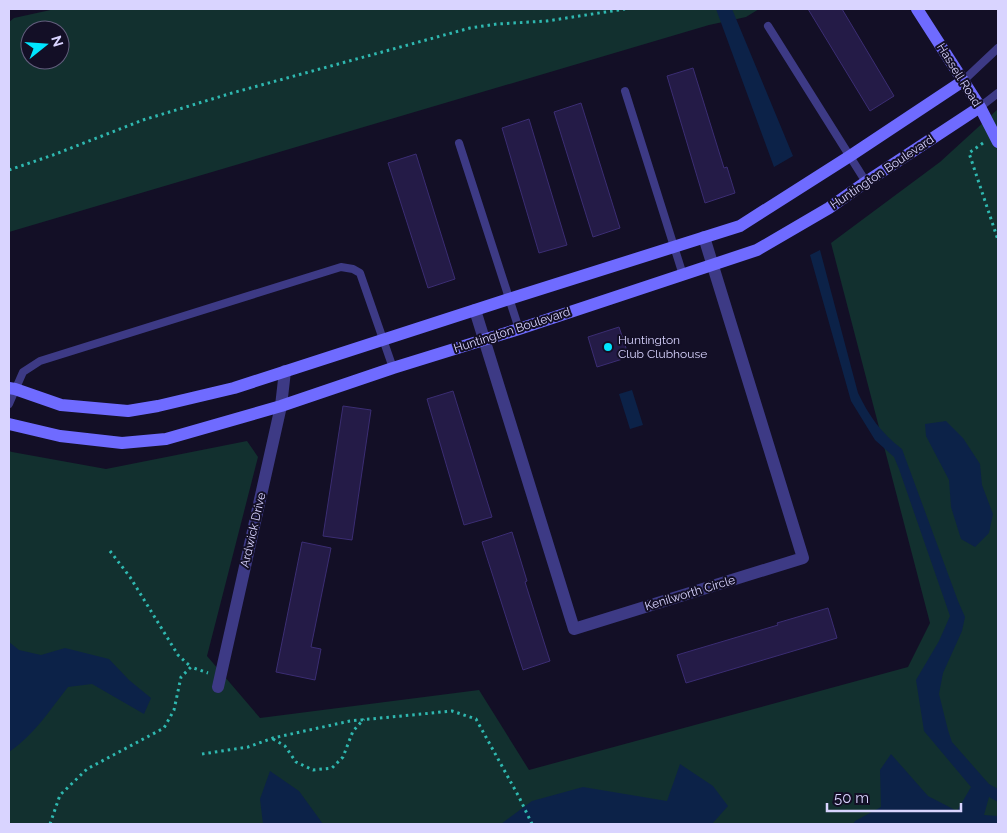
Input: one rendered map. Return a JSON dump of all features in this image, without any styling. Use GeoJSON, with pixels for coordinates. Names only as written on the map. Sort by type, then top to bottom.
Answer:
{"type":"FeatureCollection","features":[{"type":"Feature","properties":{"kind":"street","name":"Hassell Road"},"geometry":{"type":"LineString","coordinates":[[917,9],[980,107],[996,138]]}},
{"type":"Feature","properties":{"kind":"street"},"geometry":{"type":"LineString","coordinates":[[12,389],[61,405],[128,411],[158,406],[224,390],[740,226],[963,81]]}},
{"type":"Feature","properties":{"kind":"street","name":"Huntington Boulevard"},"geometry":{"type":"LineString","coordinates":[[9,424],[60,436],[122,443],[166,439],[281,406],[393,368],[519,329],[757,250],[829,208],[980,107]]}},
{"type":"Feature","properties":{"kind":"street","name":"Kenilworth Circle"},"geometry":{"type":"LineString","coordinates":[[476,310],[574,629],[803,558],[704,237]]}},
{"type":"Feature","properties":{"kind":"street","name":"Ardwick Drive"},"geometry":{"type":"LineString","coordinates":[[219,683],[281,406],[285,371]]}},
{"type":"Feature","properties":{"kind":"lane"},"geometry":{"type":"LineString","coordinates":[[768,26],[866,182]]}},
{"type":"Feature","properties":{"kind":"lane"},"geometry":{"type":"LineString","coordinates":[[963,81],[998,48]]}},
{"type":"Feature","properties":{"kind":"lane"},"geometry":{"type":"LineString","coordinates":[[625,90],[683,275]]}},
{"type":"Feature","properties":{"kind":"lane"},"geometry":{"type":"LineString","coordinates":[[980,107],[998,93]]}},
{"type":"Feature","properties":{"kind":"lane"},"geometry":{"type":"LineString","coordinates":[[459,144],[519,329]]}},
{"type":"Feature","properties":{"kind":"lane"},"geometry":{"type":"LineString","coordinates":[[9,404],[12,389],[23,372],[40,361],[341,267],[360,273],[393,368]]}},
{"type":"Feature","properties":{"kind":"path"},"geometry":{"type":"LineString","coordinates":[[9,170],[143,120],[232,92],[470,28],[497,24],[547,21],[625,9]]}},
{"type":"Feature","properties":{"kind":"path"},"geometry":{"type":"LineString","coordinates":[[996,138],[969,153],[998,240]]}},
{"type":"Feature","properties":{"kind":"path"},"geometry":{"type":"LineString","coordinates":[[110,551],[130,577],[178,654],[191,667],[219,683]]}},
{"type":"Feature","properties":{"kind":"path"},"geometry":{"type":"LineString","coordinates":[[50,824],[60,795],[87,769],[164,728],[174,710],[181,677],[191,667]]}},
{"type":"Feature","properties":{"kind":"path"},"geometry":{"type":"LineString","coordinates":[[202,754],[248,746],[273,738],[350,720],[452,711],[476,719],[532,824]]}},
{"type":"Feature","properties":{"kind":"path"},"geometry":{"type":"LineString","coordinates":[[273,738],[285,746],[296,762],[314,770],[332,768],[343,757],[354,731],[364,719]]}},
{"type":"Feature","properties":{"kind":"green space"},"geometry":{"type":"Polygon","coordinates":[[[55,9],[759,9],[746,17],[709,25],[9,232],[9,22],[14,18],[55,9]]]}},
{"type":"Feature","properties":{"kind":"green space"},"geometry":{"type":"Polygon","coordinates":[[[998,109],[998,824],[9,824],[9,451],[106,469],[247,441],[258,457],[207,656],[260,718],[479,690],[529,770],[908,667],[930,623],[831,243],[940,162],[998,109]]]}},
{"type":"Feature","properties":{"kind":"water"},"geometry":{"type":"Polygon","coordinates":[[[716,9],[732,9],[793,156],[774,167],[716,9]]]}},
{"type":"Feature","properties":{"kind":"water"},"geometry":{"type":"Polygon","coordinates":[[[820,250],[858,393],[876,424],[902,449],[965,617],[962,631],[943,673],[939,694],[952,742],[989,784],[998,789],[998,802],[989,797],[984,815],[998,816],[998,824],[853,824],[855,821],[881,807],[880,770],[891,754],[928,796],[957,811],[971,787],[924,731],[916,680],[939,641],[950,616],[894,457],[875,440],[851,401],[810,255],[820,250]]]}},
{"type":"Feature","properties":{"kind":"water"},"geometry":{"type":"Polygon","coordinates":[[[632,390],[643,425],[630,429],[619,394],[632,390]]]}},
{"type":"Feature","properties":{"kind":"water"},"geometry":{"type":"Polygon","coordinates":[[[946,421],[963,438],[980,464],[982,485],[993,514],[989,533],[975,547],[961,539],[951,507],[949,480],[926,436],[925,424],[946,421]]]}},
{"type":"Feature","properties":{"kind":"water"},"geometry":{"type":"Polygon","coordinates":[[[9,642],[19,650],[41,655],[65,648],[109,659],[129,680],[151,698],[144,714],[92,684],[68,687],[26,738],[9,752],[9,642]]]}},
{"type":"Feature","properties":{"kind":"water"},"geometry":{"type":"Polygon","coordinates":[[[680,764],[713,786],[728,806],[712,824],[501,824],[532,801],[583,787],[667,801],[680,764]]]}},
{"type":"Feature","properties":{"kind":"water"},"geometry":{"type":"Polygon","coordinates":[[[270,771],[299,791],[323,824],[263,824],[260,799],[270,771]]]}},
{"type":"Feature","properties":{"kind":"building"},"geometry":{"type":"Polygon","coordinates":[[[808,9],[842,9],[894,96],[870,111],[808,9]]]}},
{"type":"Feature","properties":{"kind":"building"},"geometry":{"type":"Polygon","coordinates":[[[693,68],[724,168],[727,167],[735,193],[705,203],[667,76],[693,68]]]}},
{"type":"Feature","properties":{"kind":"building"},"geometry":{"type":"Polygon","coordinates":[[[581,103],[620,228],[593,237],[554,112],[581,103]]]}},
{"type":"Feature","properties":{"kind":"building"},"geometry":{"type":"Polygon","coordinates":[[[529,119],[567,245],[539,253],[502,128],[529,119]]]}},
{"type":"Feature","properties":{"kind":"building"},"geometry":{"type":"Polygon","coordinates":[[[416,154],[455,279],[428,288],[388,163],[416,154]]]}},
{"type":"Feature","properties":{"kind":"building","name":"Huntington Club Clubhouse"},"geometry":{"type":"Polygon","coordinates":[[[619,327],[629,357],[597,367],[588,337],[619,327]]]}},
{"type":"Feature","properties":{"kind":"building"},"geometry":{"type":"Polygon","coordinates":[[[453,391],[492,517],[464,525],[427,399],[453,391]]]}},
{"type":"Feature","properties":{"kind":"building"},"geometry":{"type":"Polygon","coordinates":[[[343,406],[371,410],[352,540],[323,536],[343,406]]]}},
{"type":"Feature","properties":{"kind":"building"},"geometry":{"type":"Polygon","coordinates":[[[512,532],[527,581],[525,582],[550,661],[523,670],[482,542],[512,532]]]}},
{"type":"Feature","properties":{"kind":"building"},"geometry":{"type":"Polygon","coordinates":[[[302,542],[331,548],[311,647],[321,649],[315,680],[276,672],[302,542]]]}},
{"type":"Feature","properties":{"kind":"building"},"geometry":{"type":"Polygon","coordinates":[[[828,608],[837,638],[686,683],[677,655],[828,608]]]}},
{"type":"Feature","properties":{"kind":"place","name":"Huntington Club Clubhouse"},"geometry":{"type":"Point","coordinates":[608,347]}}]}
